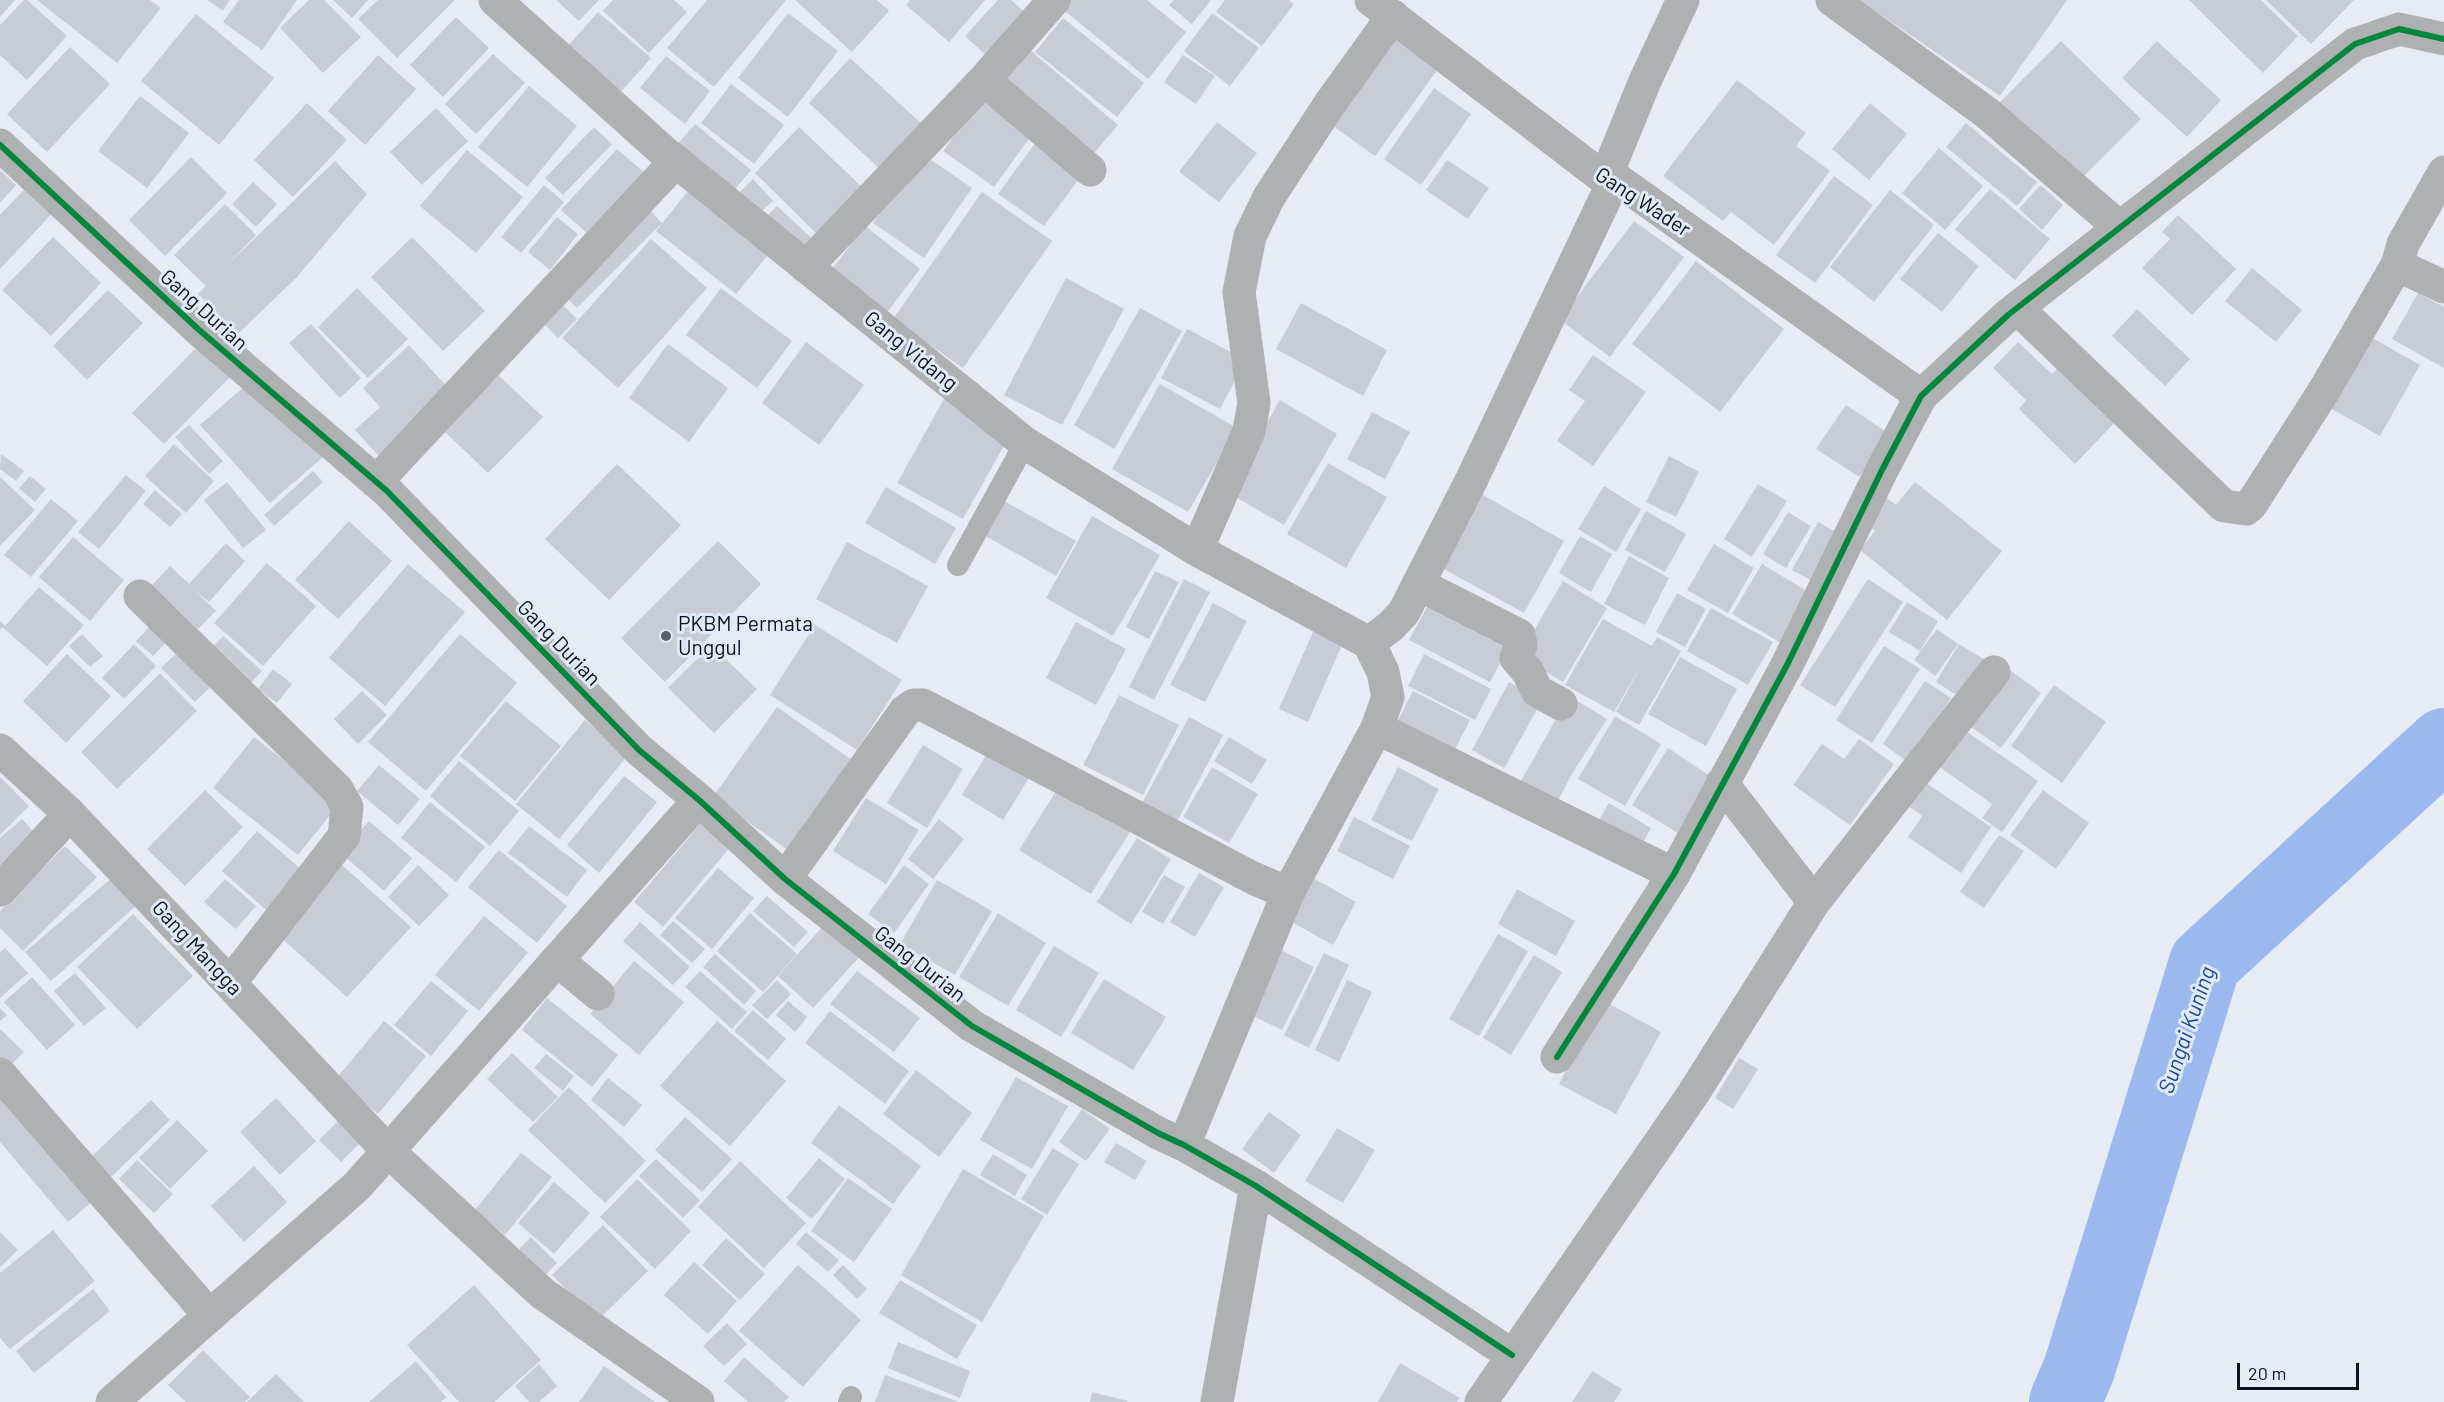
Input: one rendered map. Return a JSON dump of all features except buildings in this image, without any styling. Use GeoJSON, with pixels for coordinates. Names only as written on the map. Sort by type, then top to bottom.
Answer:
{"type":"FeatureCollection","features":[{"type":"Feature","properties":{"kind":"street"},"geometry":{"type":"LineString","coordinates":[[806,267],[984,80],[1054,0]]}},
{"type":"Feature","properties":{"kind":"street"},"geometry":{"type":"LineString","coordinates":[[1171,1139],[1271,886],[1377,728],[1388,697],[1383,672],[1369,643],[1391,626],[1404,612],[1471,481],[1610,178],[1645,81],[1683,0]]}},
{"type":"Feature","properties":{"kind":"street"},"geometry":{"type":"LineString","coordinates":[[1832,0],[1987,113],[2119,227]]}},
{"type":"Feature","properties":{"kind":"street","name":"Gang Vidang"},"geometry":{"type":"LineString","coordinates":[[504,2],[552,52],[676,161],[1025,443],[1197,550],[1369,643]]}},
{"type":"Feature","properties":{"kind":"street"},"geometry":{"type":"LineString","coordinates":[[1197,550],[1249,431],[1254,403],[1239,292],[1250,236],[1269,197],[1329,105],[1382,8]]}},
{"type":"Feature","properties":{"kind":"street","name":"Gang Wader"},"geometry":{"type":"LineString","coordinates":[[1382,8],[1610,178],[1921,396]]}},
{"type":"Feature","properties":{"kind":"street"},"geometry":{"type":"LineString","coordinates":[[1557,1057],[1674,874],[1787,665],[1882,470],[1921,396],[2017,308],[2355,44],[2399,29],[2444,39]]}},
{"type":"Feature","properties":{"kind":"street"},"geometry":{"type":"LineString","coordinates":[[984,80],[1090,170]]}},
{"type":"Feature","properties":{"kind":"street","name":"Gang Durian"},"geometry":{"type":"LineString","coordinates":[[0,145],[198,329],[376,482],[639,750],[699,800],[785,879],[972,1026],[1256,1186],[1512,1355]]}},
{"type":"Feature","properties":{"kind":"street"},"geometry":{"type":"LineString","coordinates":[[376,482],[676,161]]}},
{"type":"Feature","properties":{"kind":"street"},"geometry":{"type":"LineString","coordinates":[[2017,308],[2224,506],[2237,510],[2246,509],[2251,506],[2325,389],[2397,265],[2403,244],[2444,172]]}},
{"type":"Feature","properties":{"kind":"street"},"geometry":{"type":"LineString","coordinates":[[2397,265],[2444,287]]}},
{"type":"Feature","properties":{"kind":"street"},"geometry":{"type":"LineString","coordinates":[[1418,584],[1519,635],[1521,645],[1516,658],[1528,672],[1537,691],[1561,704]]}},
{"type":"Feature","properties":{"kind":"street"},"geometry":{"type":"LineString","coordinates":[[140,596],[337,789],[347,807],[344,836],[230,983]]}},
{"type":"Feature","properties":{"kind":"street"},"geometry":{"type":"LineString","coordinates":[[1481,1402],[1693,1094],[1814,902],[1994,672]]}},
{"type":"Feature","properties":{"kind":"street"},"geometry":{"type":"LineString","coordinates":[[785,879],[905,711],[914,705],[923,705],[1271,886]]}},
{"type":"Feature","properties":{"kind":"street"},"geometry":{"type":"LineString","coordinates":[[1377,728],[1674,874]]}},
{"type":"Feature","properties":{"kind":"street","name":"Gang Mangga"},"geometry":{"type":"LineString","coordinates":[[0,750],[70,814],[388,1151],[542,1293],[698,1402]]}},
{"type":"Feature","properties":{"kind":"street"},"geometry":{"type":"LineString","coordinates":[[1722,783],[1814,902]]}},
{"type":"Feature","properties":{"kind":"street"},"geometry":{"type":"LineString","coordinates":[[112,1402],[357,1186],[699,800]]}},
{"type":"Feature","properties":{"kind":"street"},"geometry":{"type":"LineString","coordinates":[[0,890],[70,814]]}},
{"type":"Feature","properties":{"kind":"street"},"geometry":{"type":"LineString","coordinates":[[557,960],[598,994]]}},
{"type":"Feature","properties":{"kind":"street"},"geometry":{"type":"LineString","coordinates":[[0,1074],[210,1316]]}},
{"type":"Feature","properties":{"kind":"street"},"geometry":{"type":"LineString","coordinates":[[1216,1402],[1256,1186]]}},
{"type":"Feature","properties":{"kind":"lane"},"geometry":{"type":"LineString","coordinates":[[958,565],[1025,443]]}},
{"type":"Feature","properties":{"kind":"waterway","name":"Sungai Kuning"},"geometry":{"type":"LineString","coordinates":[[2065,1402],[2079,1369],[2205,963],[2444,744]]}},
{"type":"Feature","properties":{"kind":"cycle path"},"geometry":{"type":"LineString","coordinates":[[1557,1057],[1674,874],[1787,665],[1882,470],[1921,396],[2008,315],[2355,44],[2399,29],[2444,39]]}},
{"type":"Feature","properties":{"kind":"cycle path"},"geometry":{"type":"LineString","coordinates":[[0,145],[198,329],[387,491],[639,750],[699,800],[785,879],[972,1026],[1158,1133],[1184,1145],[1256,1186],[1512,1355]]}},
{"type":"Feature","properties":{"kind":"place","name":"PKBM Permata Unggul"},"geometry":{"type":"Point","coordinates":[666,636]}}]}
